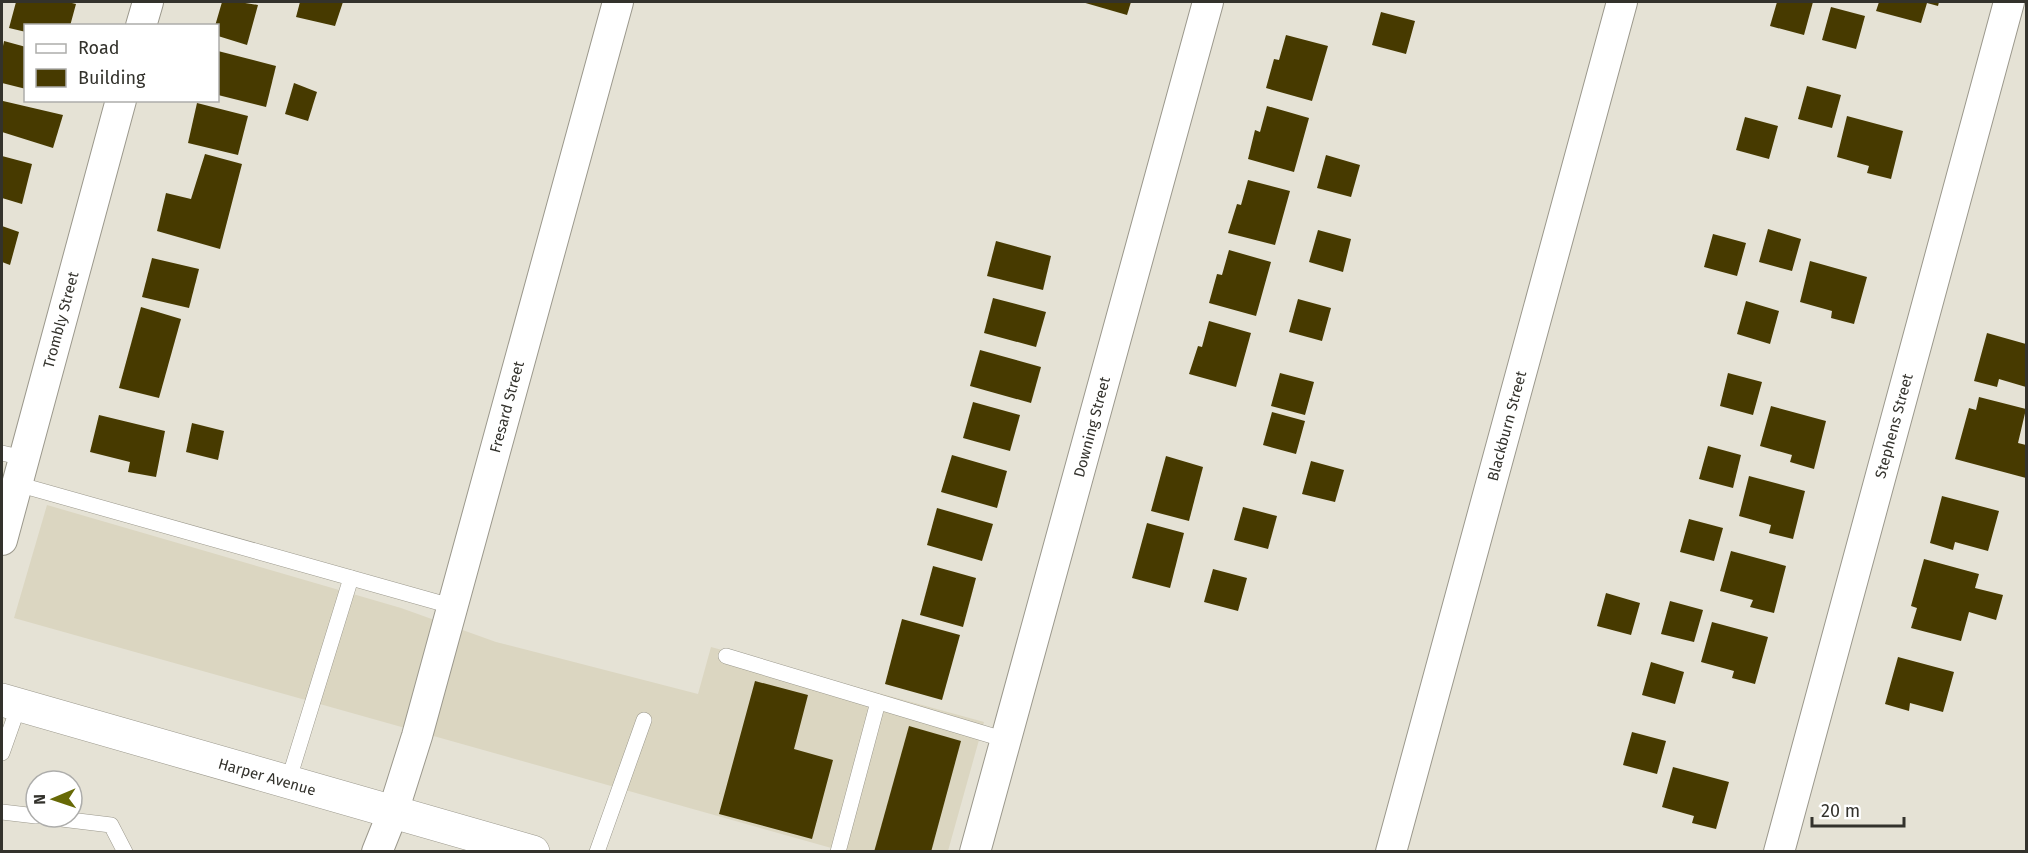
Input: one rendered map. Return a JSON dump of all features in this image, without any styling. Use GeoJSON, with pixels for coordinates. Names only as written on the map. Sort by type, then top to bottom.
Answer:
{"type":"FeatureCollection","features":[{"type":"Feature","properties":{"kind":"main road","name":"Harper Avenue"},"geometry":{"type":"LineString","coordinates":[[10,703],[518,850]]}},
{"type":"Feature","properties":{"kind":"street"},"geometry":{"type":"LineString","coordinates":[[142,24],[148,2]]}},
{"type":"Feature","properties":{"kind":"street","name":"Fresard Street"},"geometry":{"type":"LineString","coordinates":[[377,852],[393,812],[417,736],[618,2]]}},
{"type":"Feature","properties":{"kind":"street","name":"Downing Street"},"geometry":{"type":"LineString","coordinates":[[975,852],[1208,2]]}},
{"type":"Feature","properties":{"kind":"street","name":"Blackburn Street"},"geometry":{"type":"LineString","coordinates":[[1391,852],[1622,2]]}},
{"type":"Feature","properties":{"kind":"street","name":"Stephens Street"},"geometry":{"type":"LineString","coordinates":[[1779,852],[2009,2]]}},
{"type":"Feature","properties":{"kind":"street","name":"Trombly Street"},"geometry":{"type":"LineString","coordinates":[[2,540],[14,465],[120,102]]}},
{"type":"Feature","properties":{"kind":"lane"},"geometry":{"type":"LineString","coordinates":[[14,465],[351,578],[451,606]]}},
{"type":"Feature","properties":{"kind":"lane"},"geometry":{"type":"LineString","coordinates":[[288,782],[351,578]]}},
{"type":"Feature","properties":{"kind":"lane"},"geometry":{"type":"LineString","coordinates":[[726,656],[1006,740]]}},
{"type":"Feature","properties":{"kind":"lane"},"geometry":{"type":"LineString","coordinates":[[838,852],[878,702]]}},
{"type":"Feature","properties":{"kind":"lane"},"geometry":{"type":"LineString","coordinates":[[2,753],[10,703]]}},
{"type":"Feature","properties":{"kind":"lane"},"geometry":{"type":"LineString","coordinates":[[597,852],[644,720]]}},
{"type":"Feature","properties":{"kind":"lane"},"geometry":{"type":"LineString","coordinates":[[2,812],[24,815]]}},
{"type":"Feature","properties":{"kind":"lane"},"geometry":{"type":"LineString","coordinates":[[84,822],[111,825],[125,852]]}},
{"type":"Feature","properties":{"kind":"shaded area"},"geometry":{"type":"Polygon","coordinates":[[[47,505],[401,608],[496,642],[698,694],[711,647],[984,722],[948,851],[842,851],[14,618],[47,505]]]}},
{"type":"Feature","properties":{"kind":"building"},"geometry":{"type":"Polygon","coordinates":[[[16,2],[76,4],[71,24],[24,24],[24,32],[9,28],[16,2]]]}},
{"type":"Feature","properties":{"kind":"building"},"geometry":{"type":"Polygon","coordinates":[[[222,2],[258,5],[247,45],[219,36],[219,24],[216,24],[222,2]]]}},
{"type":"Feature","properties":{"kind":"building"},"geometry":{"type":"Polygon","coordinates":[[[300,2],[343,2],[335,26],[296,17],[300,2]]]}},
{"type":"Feature","properties":{"kind":"building"},"geometry":{"type":"Polygon","coordinates":[[[1082,2],[1131,2],[1127,15],[1082,2]]]}},
{"type":"Feature","properties":{"kind":"building"},"geometry":{"type":"Polygon","coordinates":[[[1777,2],[1813,2],[1804,35],[1770,26],[1777,2]]]}},
{"type":"Feature","properties":{"kind":"building"},"geometry":{"type":"Polygon","coordinates":[[[1879,2],[1939,2],[1938,6],[1927,3],[1921,23],[1876,11],[1879,2]]]}},
{"type":"Feature","properties":{"kind":"building"},"geometry":{"type":"Polygon","coordinates":[[[1831,7],[1865,16],[1856,49],[1822,40],[1831,7]]]}},
{"type":"Feature","properties":{"kind":"building"},"geometry":{"type":"Polygon","coordinates":[[[1381,12],[1415,21],[1406,54],[1372,45],[1381,12]]]}},
{"type":"Feature","properties":{"kind":"building"},"geometry":{"type":"Polygon","coordinates":[[[1286,35],[1328,46],[1312,101],[1266,88],[1274,59],[1279,60],[1286,35]]]}},
{"type":"Feature","properties":{"kind":"building"},"geometry":{"type":"Polygon","coordinates":[[[4,41],[24,46],[24,88],[2,83],[4,41]]]}},
{"type":"Feature","properties":{"kind":"building"},"geometry":{"type":"Polygon","coordinates":[[[219,51],[276,66],[266,107],[219,95],[219,51]]]}},
{"type":"Feature","properties":{"kind":"building"},"geometry":{"type":"Polygon","coordinates":[[[294,83],[317,92],[308,121],[285,114],[294,83]]]}},
{"type":"Feature","properties":{"kind":"building"},"geometry":{"type":"Polygon","coordinates":[[[1807,86],[1841,95],[1832,128],[1798,119],[1807,86]]]}},
{"type":"Feature","properties":{"kind":"building"},"geometry":{"type":"Polygon","coordinates":[[[3,101],[63,115],[53,148],[2,132],[3,101]]]}},
{"type":"Feature","properties":{"kind":"building"},"geometry":{"type":"Polygon","coordinates":[[[197,103],[248,116],[238,155],[188,143],[197,103]]]}},
{"type":"Feature","properties":{"kind":"building"},"geometry":{"type":"Polygon","coordinates":[[[1267,106],[1309,118],[1294,172],[1248,159],[1255,130],[1260,132],[1267,106]]]}},
{"type":"Feature","properties":{"kind":"building"},"geometry":{"type":"Polygon","coordinates":[[[1847,116],[1903,131],[1891,179],[1867,173],[1869,166],[1837,157],[1847,116]]]}},
{"type":"Feature","properties":{"kind":"building"},"geometry":{"type":"Polygon","coordinates":[[[1745,117],[1778,126],[1769,159],[1736,150],[1745,117]]]}},
{"type":"Feature","properties":{"kind":"building"},"geometry":{"type":"Polygon","coordinates":[[[205,154],[242,164],[220,249],[157,231],[166,193],[191,199],[205,154]]]}},
{"type":"Feature","properties":{"kind":"building"},"geometry":{"type":"Polygon","coordinates":[[[1326,155],[1360,165],[1351,197],[1317,188],[1326,155]]]}},
{"type":"Feature","properties":{"kind":"building"},"geometry":{"type":"Polygon","coordinates":[[[2,156],[32,164],[22,204],[2,198],[2,156]]]}},
{"type":"Feature","properties":{"kind":"building"},"geometry":{"type":"Polygon","coordinates":[[[1248,180],[1290,191],[1275,245],[1228,233],[1237,204],[1241,205],[1248,180]]]}},
{"type":"Feature","properties":{"kind":"building"},"geometry":{"type":"Polygon","coordinates":[[[2,226],[19,232],[10,265],[2,262],[2,226]]]}},
{"type":"Feature","properties":{"kind":"building"},"geometry":{"type":"Polygon","coordinates":[[[1768,229],[1801,239],[1792,271],[1759,262],[1768,229]]]}},
{"type":"Feature","properties":{"kind":"building"},"geometry":{"type":"Polygon","coordinates":[[[1318,230],[1351,239],[1343,272],[1309,262],[1318,230]]]}},
{"type":"Feature","properties":{"kind":"building"},"geometry":{"type":"Polygon","coordinates":[[[1713,234],[1746,243],[1737,276],[1704,267],[1713,234]]]}},
{"type":"Feature","properties":{"kind":"building"},"geometry":{"type":"Polygon","coordinates":[[[996,241],[1051,256],[1043,290],[987,276],[996,241]]]}},
{"type":"Feature","properties":{"kind":"building"},"geometry":{"type":"Polygon","coordinates":[[[1229,250],[1271,262],[1256,316],[1209,303],[1217,274],[1222,275],[1229,250]]]}},
{"type":"Feature","properties":{"kind":"building"},"geometry":{"type":"Polygon","coordinates":[[[152,258],[199,269],[189,308],[142,297],[152,258]]]}},
{"type":"Feature","properties":{"kind":"building"},"geometry":{"type":"Polygon","coordinates":[[[1810,261],[1867,277],[1854,324],[1831,318],[1832,311],[1800,302],[1810,261]]]}},
{"type":"Feature","properties":{"kind":"building"},"geometry":{"type":"Polygon","coordinates":[[[993,298],[1046,312],[1036,347],[984,333],[993,298]]]}},
{"type":"Feature","properties":{"kind":"building"},"geometry":{"type":"Polygon","coordinates":[[[1298,299],[1331,308],[1322,341],[1289,332],[1298,299]]]}},
{"type":"Feature","properties":{"kind":"building"},"geometry":{"type":"Polygon","coordinates":[[[1746,301],[1779,311],[1770,344],[1737,334],[1746,301]]]}},
{"type":"Feature","properties":{"kind":"building"},"geometry":{"type":"Polygon","coordinates":[[[141,307],[181,319],[159,398],[119,388],[141,307]]]}},
{"type":"Feature","properties":{"kind":"building"},"geometry":{"type":"Polygon","coordinates":[[[1209,321],[1251,333],[1236,387],[1189,374],[1198,346],[1202,347],[1209,321]]]}},
{"type":"Feature","properties":{"kind":"building"},"geometry":{"type":"Polygon","coordinates":[[[1987,333],[2026,344],[2026,387],[1999,379],[1997,387],[1974,381],[1987,333]]]}},
{"type":"Feature","properties":{"kind":"building"},"geometry":{"type":"Polygon","coordinates":[[[980,350],[1041,367],[1031,403],[970,386],[980,350]]]}},
{"type":"Feature","properties":{"kind":"building"},"geometry":{"type":"Polygon","coordinates":[[[1280,373],[1314,382],[1305,415],[1271,406],[1280,373]]]}},
{"type":"Feature","properties":{"kind":"building"},"geometry":{"type":"Polygon","coordinates":[[[1728,373],[1762,382],[1753,415],[1720,406],[1728,373]]]}},
{"type":"Feature","properties":{"kind":"building"},"geometry":{"type":"Polygon","coordinates":[[[1979,397],[2026,409],[2018,443],[2026,445],[2026,478],[1955,459],[1969,408],[1976,410],[1979,397]]]}},
{"type":"Feature","properties":{"kind":"building"},"geometry":{"type":"Polygon","coordinates":[[[973,402],[1020,415],[1010,451],[963,438],[973,402]]]}},
{"type":"Feature","properties":{"kind":"building"},"geometry":{"type":"Polygon","coordinates":[[[1771,406],[1826,421],[1814,469],[1790,462],[1792,455],[1760,446],[1771,406]]]}},
{"type":"Feature","properties":{"kind":"building"},"geometry":{"type":"Polygon","coordinates":[[[1272,412],[1305,421],[1296,454],[1263,445],[1272,412]]]}},
{"type":"Feature","properties":{"kind":"building"},"geometry":{"type":"Polygon","coordinates":[[[99,415],[165,431],[156,477],[128,472],[130,462],[90,452],[99,415]]]}},
{"type":"Feature","properties":{"kind":"building"},"geometry":{"type":"Polygon","coordinates":[[[192,423],[224,431],[218,460],[186,452],[192,423]]]}},
{"type":"Feature","properties":{"kind":"building"},"geometry":{"type":"Polygon","coordinates":[[[1708,446],[1741,455],[1733,488],[1699,479],[1708,446]]]}},
{"type":"Feature","properties":{"kind":"building"},"geometry":{"type":"Polygon","coordinates":[[[952,455],[1007,471],[997,508],[941,492],[952,455]]]}},
{"type":"Feature","properties":{"kind":"building"},"geometry":{"type":"Polygon","coordinates":[[[1166,456],[1203,467],[1189,521],[1151,511],[1166,456]]]}},
{"type":"Feature","properties":{"kind":"building"},"geometry":{"type":"Polygon","coordinates":[[[1311,461],[1344,470],[1335,502],[1302,494],[1311,461]]]}},
{"type":"Feature","properties":{"kind":"building"},"geometry":{"type":"Polygon","coordinates":[[[1749,476],[1805,491],[1793,539],[1769,533],[1771,525],[1739,516],[1749,476]]]}},
{"type":"Feature","properties":{"kind":"building"},"geometry":{"type":"Polygon","coordinates":[[[1942,496],[1999,511],[1988,551],[1955,542],[1953,550],[1930,543],[1942,496]]]}},
{"type":"Feature","properties":{"kind":"building"},"geometry":{"type":"Polygon","coordinates":[[[1243,507],[1277,516],[1268,549],[1234,540],[1243,507]]]}},
{"type":"Feature","properties":{"kind":"building"},"geometry":{"type":"Polygon","coordinates":[[[937,508],[993,524],[982,561],[927,545],[937,508]]]}},
{"type":"Feature","properties":{"kind":"building"},"geometry":{"type":"Polygon","coordinates":[[[1689,519],[1723,528],[1714,561],[1680,552],[1689,519]]]}},
{"type":"Feature","properties":{"kind":"building"},"geometry":{"type":"Polygon","coordinates":[[[1147,523],[1184,533],[1170,588],[1132,578],[1147,523]]]}},
{"type":"Feature","properties":{"kind":"building"},"geometry":{"type":"Polygon","coordinates":[[[1731,551],[1786,566],[1774,613],[1750,607],[1753,600],[1720,591],[1731,551]]]}},
{"type":"Feature","properties":{"kind":"building"},"geometry":{"type":"Polygon","coordinates":[[[1924,559],[1979,574],[1975,588],[2003,595],[1996,620],[1969,612],[1961,641],[1911,628],[1917,608],[1911,606],[1924,559]]]}},
{"type":"Feature","properties":{"kind":"building"},"geometry":{"type":"Polygon","coordinates":[[[933,566],[976,578],[963,627],[920,615],[933,566]]]}},
{"type":"Feature","properties":{"kind":"building"},"geometry":{"type":"Polygon","coordinates":[[[1213,569],[1247,578],[1238,611],[1204,602],[1213,569]]]}},
{"type":"Feature","properties":{"kind":"building"},"geometry":{"type":"Polygon","coordinates":[[[1606,593],[1640,603],[1631,635],[1597,626],[1606,593]]]}},
{"type":"Feature","properties":{"kind":"building"},"geometry":{"type":"Polygon","coordinates":[[[1670,601],[1703,610],[1694,642],[1661,634],[1670,601]]]}},
{"type":"Feature","properties":{"kind":"building"},"geometry":{"type":"Polygon","coordinates":[[[902,619],[960,635],[942,700],[885,684],[902,619]]]}},
{"type":"Feature","properties":{"kind":"building"},"geometry":{"type":"Polygon","coordinates":[[[1712,622],[1768,637],[1755,684],[1732,678],[1734,671],[1701,662],[1712,622]]]}},
{"type":"Feature","properties":{"kind":"building"},"geometry":{"type":"Polygon","coordinates":[[[1898,657],[1954,672],[1943,712],[1910,703],[1909,711],[1885,704],[1898,657]]]}},
{"type":"Feature","properties":{"kind":"building"},"geometry":{"type":"Polygon","coordinates":[[[1651,662],[1684,672],[1675,704],[1642,695],[1651,662]]]}},
{"type":"Feature","properties":{"kind":"building"},"geometry":{"type":"Polygon","coordinates":[[[755,681],[808,695],[794,749],[833,760],[812,839],[719,814],[755,681]]]}},
{"type":"Feature","properties":{"kind":"building"},"geometry":{"type":"Polygon","coordinates":[[[909,726],[961,741],[931,852],[874,852],[909,726]]]}},
{"type":"Feature","properties":{"kind":"building"},"geometry":{"type":"Polygon","coordinates":[[[1632,732],[1666,741],[1657,774],[1623,765],[1632,732]]]}},
{"type":"Feature","properties":{"kind":"building"},"geometry":{"type":"Polygon","coordinates":[[[1673,767],[1729,782],[1716,829],[1692,823],[1694,816],[1662,807],[1673,767]]]}}]}
